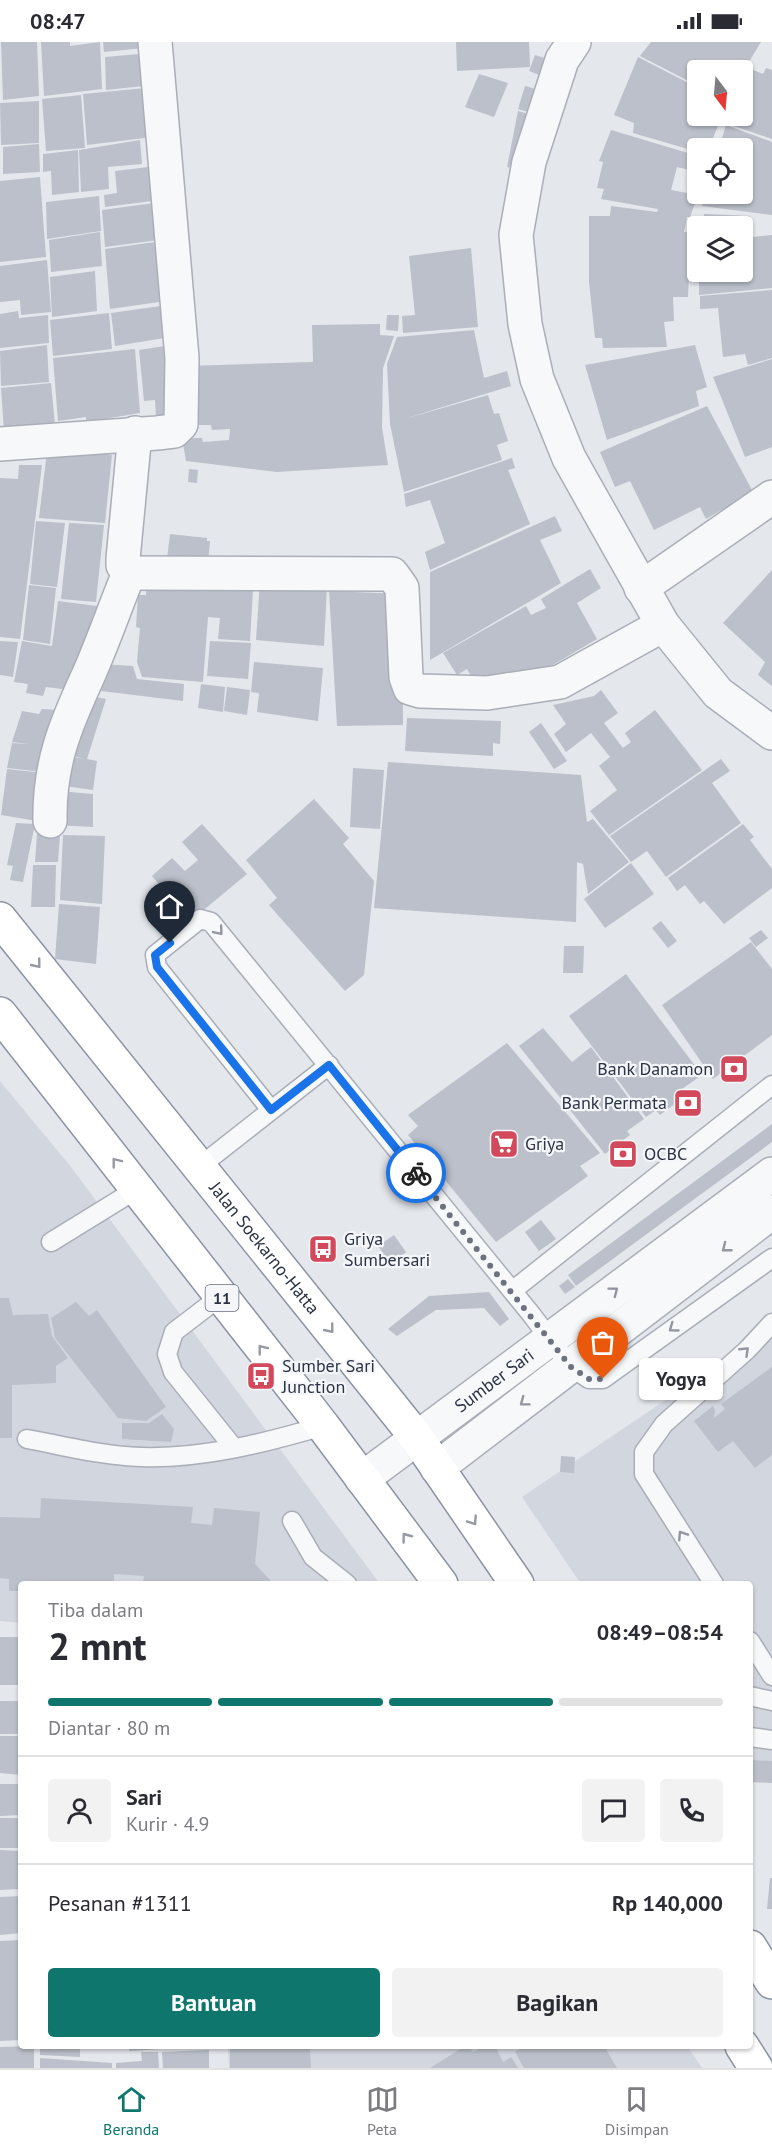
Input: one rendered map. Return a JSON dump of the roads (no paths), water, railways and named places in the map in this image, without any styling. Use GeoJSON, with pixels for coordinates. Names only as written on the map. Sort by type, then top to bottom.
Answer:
{"type":"FeatureCollection","features":[{"type":"Feature","properties":{"kind":"highway","name":"Jalan Soekarno-Hatta"},"geometry":{"type":"LineString","coordinates":[[0,919],[417,1438],[515,1581]]}},
{"type":"Feature","properties":{"kind":"highway","name":"11"},"geometry":{"type":"LineString","coordinates":[[3,1020],[323,1426],[439,1581]]}},
{"type":"Feature","properties":{"kind":"highway"},"geometry":{"type":"LineString","coordinates":[[744,2049],[756,2068]]}},
{"type":"Feature","properties":{"kind":"street"},"geometry":{"type":"LineString","coordinates":[[0,444],[174,431],[181,424],[183,411],[176,268],[155,42]]}},
{"type":"Feature","properties":{"kind":"street"},"geometry":{"type":"LineString","coordinates":[[563,48],[529,162],[516,235],[525,324],[537,379],[569,458],[663,625],[718,693],[772,733]]}},
{"type":"Feature","properties":{"kind":"street"},"geometry":{"type":"LineString","coordinates":[[129,573],[123,565],[123,559],[135,433]]}},
{"type":"Feature","properties":{"kind":"street"},"geometry":{"type":"LineString","coordinates":[[641,588],[772,497]]}},
{"type":"Feature","properties":{"kind":"street"},"geometry":{"type":"LineString","coordinates":[[129,573],[392,574],[402,588],[406,677],[410,688],[420,691],[487,693],[560,682],[663,625]]}},
{"type":"Feature","properties":{"kind":"street"},"geometry":{"type":"LineString","coordinates":[[50,821],[50,786],[70,713],[88,675],[129,573]]}},
{"type":"Feature","properties":{"kind":"street","name":"Sumber Sari"},"geometry":{"type":"LineString","coordinates":[[363,1479],[772,1174]]}},
{"type":"Feature","properties":{"kind":"street","name":"Sumber Sari"},"geometry":{"type":"LineString","coordinates":[[437,1468],[772,1212]]}},
{"type":"Feature","properties":{"kind":"lane"},"geometry":{"type":"LineString","coordinates":[[271,1110],[157,967],[155,955],[200,919],[211,922],[512,1291],[571,1367],[589,1379],[603,1379],[772,1258]]}},
{"type":"Feature","properties":{"kind":"lane"},"geometry":{"type":"LineString","coordinates":[[200,1167],[329,1065]]}},
{"type":"Feature","properties":{"kind":"lane"},"geometry":{"type":"LineString","coordinates":[[512,1291],[772,1085]]}},
{"type":"Feature","properties":{"kind":"lane"},"geometry":{"type":"LineString","coordinates":[[51,1242],[137,1189]]}},
{"type":"Feature","properties":{"kind":"lane"},"geometry":{"type":"LineString","coordinates":[[221,1296],[174,1332],[167,1354],[173,1372],[234,1448]]}},
{"type":"Feature","properties":{"kind":"lane"},"geometry":{"type":"LineString","coordinates":[[712,1581],[644,1474],[644,1452],[664,1424],[747,1350],[772,1323]]}},
{"type":"Feature","properties":{"kind":"lane"},"geometry":{"type":"LineString","coordinates":[[27,1439],[108,1455],[182,1456],[234,1448],[323,1426]]}},
{"type":"Feature","properties":{"kind":"lane"},"geometry":{"type":"LineString","coordinates":[[292,1521],[313,1557],[343,1581]]}},
{"type":"Feature","properties":{"kind":"lane"},"geometry":{"type":"LineString","coordinates":[[753,1646],[772,1676]]}},
{"type":"Feature","properties":{"kind":"lane"},"geometry":{"type":"LineString","coordinates":[[753,1697],[772,1701]]}},
{"type":"Feature","properties":{"kind":"lane"},"geometry":{"type":"LineString","coordinates":[[753,1737],[772,1740]]}},
{"type":"Feature","properties":{"kind":"place","name":"Bank Danamon"},"geometry":{"type":"Point","coordinates":[734,1069]}},
{"type":"Feature","properties":{"kind":"place","name":"Bank Permata"},"geometry":{"type":"Point","coordinates":[688,1103]}},
{"type":"Feature","properties":{"kind":"place","name":"Griya"},"geometry":{"type":"Point","coordinates":[504,1144]}},
{"type":"Feature","properties":{"kind":"place","name":"OCBC"},"geometry":{"type":"Point","coordinates":[623,1154]}},
{"type":"Feature","properties":{"kind":"place","name":"Griya Sumbersari"},"geometry":{"type":"Point","coordinates":[323,1249]}},
{"type":"Feature","properties":{"kind":"place","name":"Sumber Sari Junction"},"geometry":{"type":"Point","coordinates":[261,1376]}},
{"type":"Feature","properties":{"kind":"place","name":"Yogya"},"geometry":{"type":"Point","coordinates":[603,1379]}}]}
